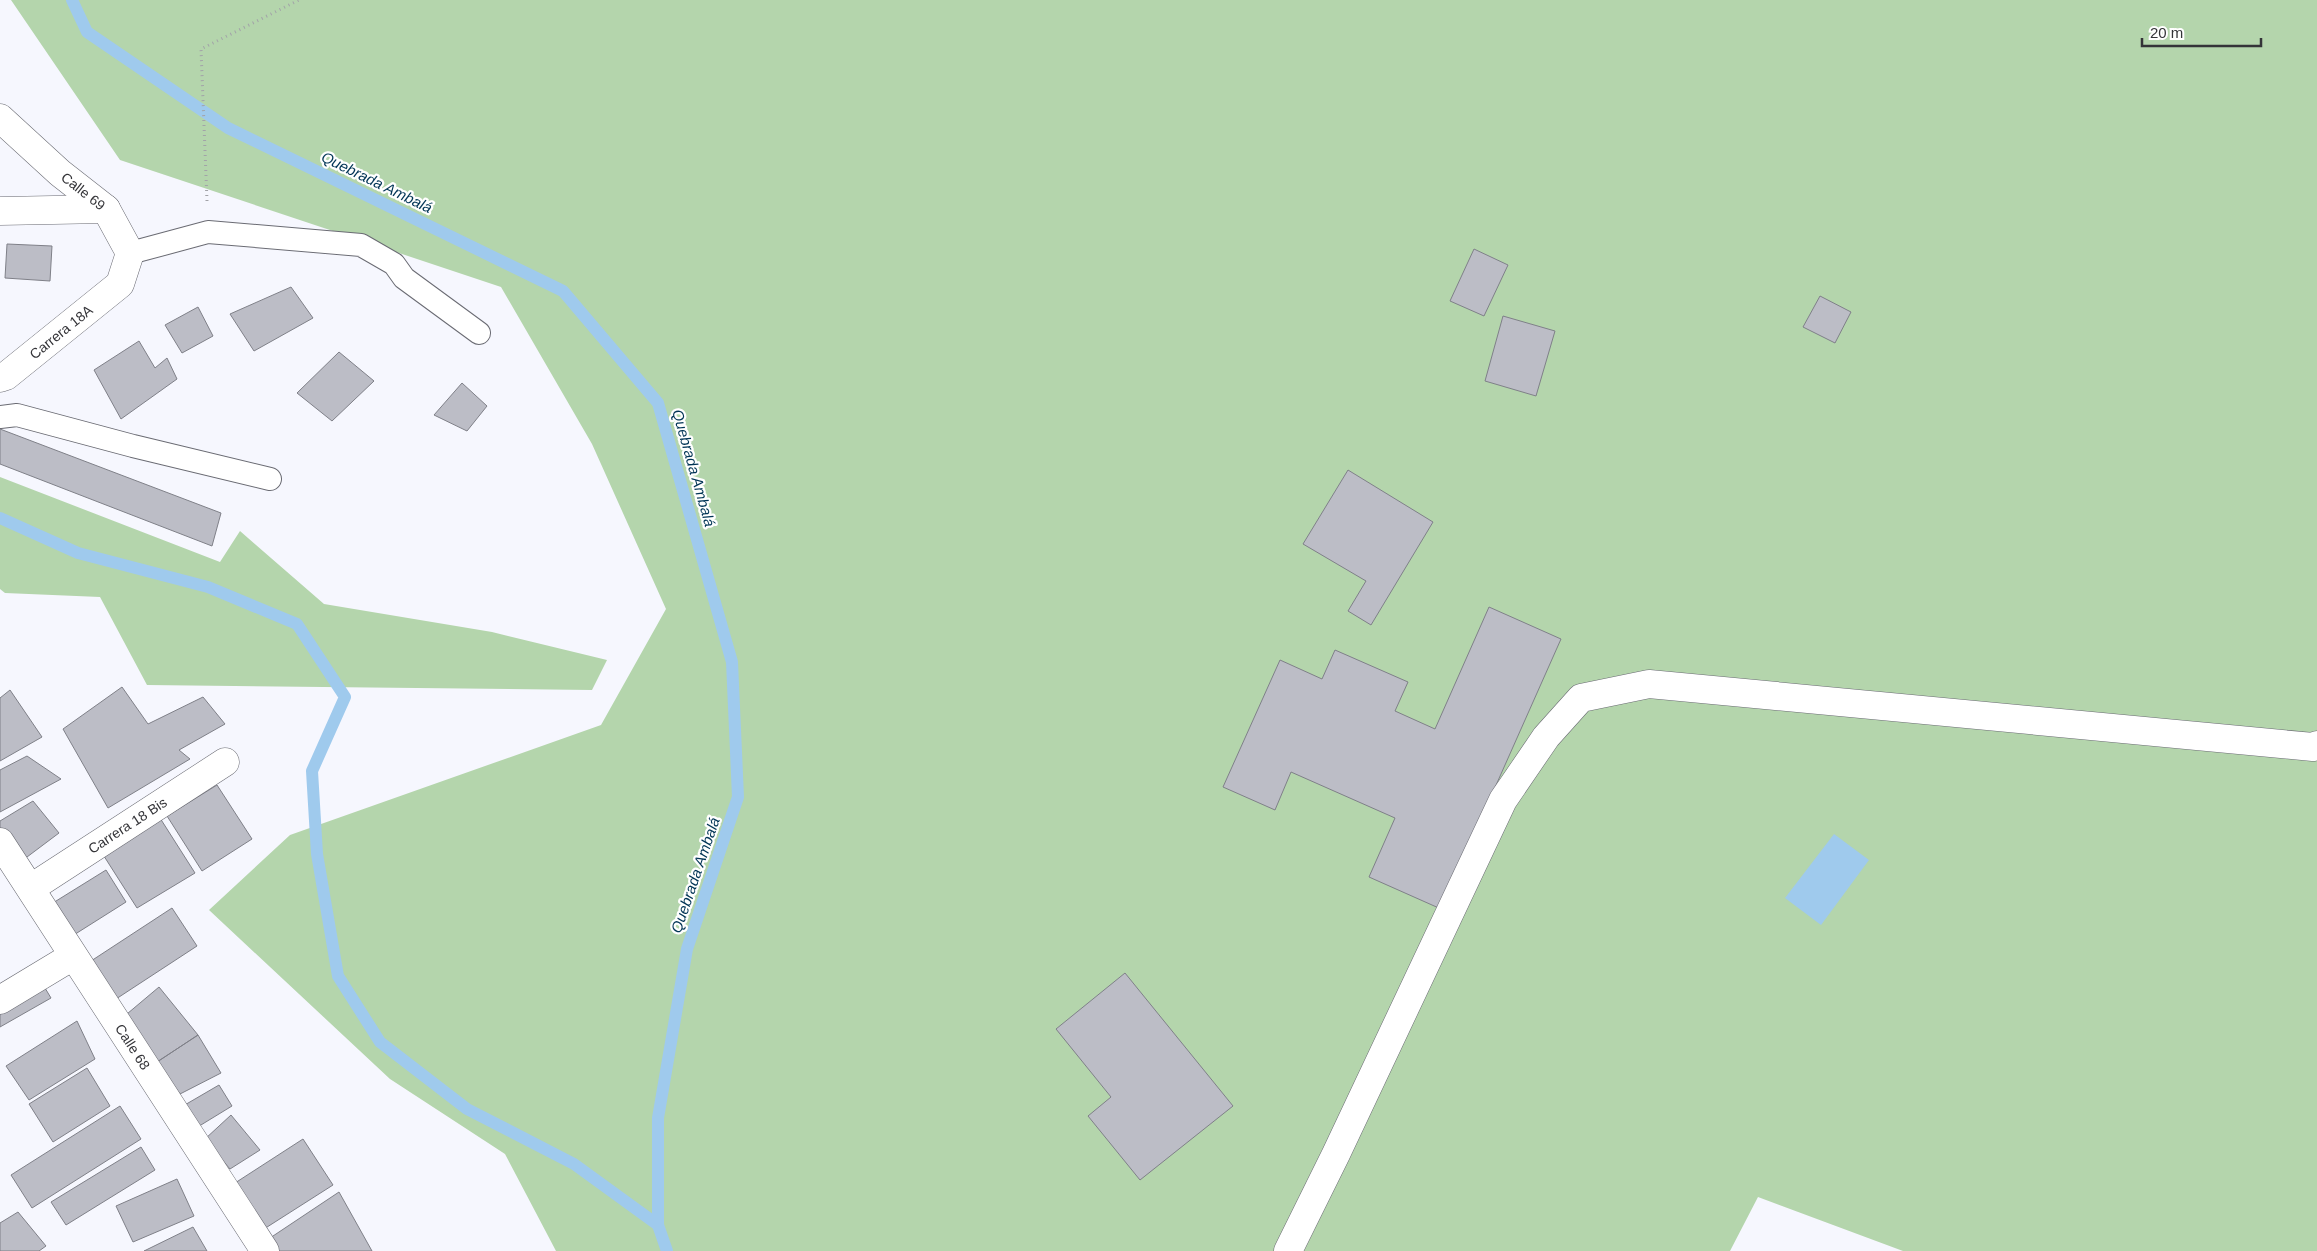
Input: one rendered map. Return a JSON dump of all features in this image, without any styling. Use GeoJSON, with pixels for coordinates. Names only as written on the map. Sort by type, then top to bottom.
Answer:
{"type":"FeatureCollection","features":[{"type":"Feature","properties":{"kind":"street","name":"Calle 69"},"geometry":{"type":"LineString","coordinates":[[0,118],[60,173],[106,208],[130,253]]}},
{"type":"Feature","properties":{"kind":"street"},"geometry":{"type":"LineString","coordinates":[[0,211],[106,208]]}},
{"type":"Feature","properties":{"kind":"street","name":"Carrera 18A"},"geometry":{"type":"LineString","coordinates":[[0,378],[6,376],[120,284],[130,253]]}},
{"type":"Feature","properties":{"kind":"street"},"geometry":{"type":"LineString","coordinates":[[1288,1251],[1340,1146],[1503,800],[1546,737],[1580,698],[1648,684],[2303,746],[2317,745]]}},
{"type":"Feature","properties":{"kind":"street","name":"Carrera 18 Bis"},"geometry":{"type":"LineString","coordinates":[[30,888],[225,762]]}},
{"type":"Feature","properties":{"kind":"street","name":"Calle 68"},"geometry":{"type":"LineString","coordinates":[[0,842],[265,1251]]}},
{"type":"Feature","properties":{"kind":"street"},"geometry":{"type":"LineString","coordinates":[[0,1000],[73,956]]}},
{"type":"Feature","properties":{"kind":"lane"},"geometry":{"type":"LineString","coordinates":[[130,253],[208,232],[361,245],[394,264],[404,278],[479,334]]}},
{"type":"Feature","properties":{"kind":"lane"},"geometry":{"type":"LineString","coordinates":[[0,417],[17,415],[133,446],[270,479]]}},
{"type":"Feature","properties":{"kind":"path"},"geometry":{"type":"LineString","coordinates":[[208,232],[201,49],[299,0]]}},
{"type":"Feature","properties":{"kind":"green space"},"geometry":{"type":"Polygon","coordinates":[[[11,0],[2317,0],[2317,1251],[1903,1251],[1758,1197],[1730,1251],[556,1251],[505,1154],[390,1079],[209,910],[290,835],[601,725],[666,609],[592,444],[501,287],[120,160],[11,0]]]}},
{"type":"Feature","properties":{"kind":"green space"},"geometry":{"type":"Polygon","coordinates":[[[0,477],[220,562],[240,531],[324,604],[492,632],[607,660],[592,690],[147,685],[100,597],[5,593],[0,589],[0,477]]]}},
{"type":"Feature","properties":{"kind":"water"},"geometry":{"type":"Polygon","coordinates":[[[1834,834],[1869,860],[1821,925],[1785,898],[1834,834]]]}},
{"type":"Feature","properties":{"kind":"building"},"geometry":{"type":"Polygon","coordinates":[[[7,244],[52,246],[50,281],[5,278],[7,244]]]}},
{"type":"Feature","properties":{"kind":"building"},"geometry":{"type":"Polygon","coordinates":[[[1474,249],[1508,265],[1484,316],[1450,301],[1474,249]]]}},
{"type":"Feature","properties":{"kind":"building"},"geometry":{"type":"Polygon","coordinates":[[[291,287],[313,318],[254,351],[230,314],[291,287]]]}},
{"type":"Feature","properties":{"kind":"building"},"geometry":{"type":"Polygon","coordinates":[[[1820,296],[1851,312],[1835,343],[1803,327],[1820,296]]]}},
{"type":"Feature","properties":{"kind":"building"},"geometry":{"type":"Polygon","coordinates":[[[198,307],[213,336],[182,353],[165,325],[198,307]]]}},
{"type":"Feature","properties":{"kind":"building"},"geometry":{"type":"Polygon","coordinates":[[[1503,316],[1555,331],[1536,396],[1485,381],[1503,316]]]}},
{"type":"Feature","properties":{"kind":"building"},"geometry":{"type":"Polygon","coordinates":[[[139,341],[155,368],[167,358],[177,379],[121,419],[94,370],[139,341]]]}},
{"type":"Feature","properties":{"kind":"building"},"geometry":{"type":"Polygon","coordinates":[[[339,352],[374,381],[332,421],[297,393],[339,352]]]}},
{"type":"Feature","properties":{"kind":"building"},"geometry":{"type":"Polygon","coordinates":[[[462,383],[487,406],[467,431],[434,415],[462,383]]]}},
{"type":"Feature","properties":{"kind":"building"},"geometry":{"type":"Polygon","coordinates":[[[0,429],[221,513],[212,546],[0,464],[0,429]]]}},
{"type":"Feature","properties":{"kind":"building"},"geometry":{"type":"Polygon","coordinates":[[[1348,470],[1433,522],[1371,625],[1348,611],[1366,581],[1303,544],[1348,470]]]}},
{"type":"Feature","properties":{"kind":"building"},"geometry":{"type":"Polygon","coordinates":[[[1489,607],[1561,639],[1441,909],[1369,877],[1395,818],[1291,772],[1275,810],[1223,787],[1280,660],[1322,679],[1335,650],[1408,682],[1395,711],[1435,729],[1489,607]]]}},
{"type":"Feature","properties":{"kind":"building"},"geometry":{"type":"Polygon","coordinates":[[[122,687],[148,724],[203,697],[225,724],[179,750],[190,759],[108,808],[63,729],[122,687]]]}},
{"type":"Feature","properties":{"kind":"building"},"geometry":{"type":"Polygon","coordinates":[[[10,690],[42,737],[0,761],[0,698],[10,690]]]}},
{"type":"Feature","properties":{"kind":"building"},"geometry":{"type":"Polygon","coordinates":[[[27,756],[61,779],[0,812],[0,770],[27,756]]]}},
{"type":"Feature","properties":{"kind":"building"},"geometry":{"type":"Polygon","coordinates":[[[217,785],[252,839],[202,871],[167,816],[217,785]]]}},
{"type":"Feature","properties":{"kind":"building"},"geometry":{"type":"Polygon","coordinates":[[[33,801],[59,833],[23,860],[0,832],[0,821],[33,801]]]}},
{"type":"Feature","properties":{"kind":"building"},"geometry":{"type":"Polygon","coordinates":[[[160,818],[195,873],[137,908],[102,853],[160,818]]]}},
{"type":"Feature","properties":{"kind":"building"},"geometry":{"type":"Polygon","coordinates":[[[106,870],[126,902],[69,938],[48,906],[106,870]]]}},
{"type":"Feature","properties":{"kind":"building"},"geometry":{"type":"Polygon","coordinates":[[[172,908],[197,946],[116,999],[91,961],[172,908]]]}},
{"type":"Feature","properties":{"kind":"building"},"geometry":{"type":"Polygon","coordinates":[[[1125,973],[1233,1106],[1140,1180],[1088,1116],[1111,1097],[1056,1029],[1125,973]]]}},
{"type":"Feature","properties":{"kind":"building"},"geometry":{"type":"Polygon","coordinates":[[[42,983],[51,998],[0,1027],[0,1008],[42,983]]]}},
{"type":"Feature","properties":{"kind":"building"},"geometry":{"type":"Polygon","coordinates":[[[159,987],[198,1035],[157,1062],[121,1019],[159,987]]]}},
{"type":"Feature","properties":{"kind":"building"},"geometry":{"type":"Polygon","coordinates":[[[77,1021],[95,1059],[29,1100],[6,1066],[77,1021]]]}},
{"type":"Feature","properties":{"kind":"building"},"geometry":{"type":"Polygon","coordinates":[[[198,1035],[221,1073],[180,1094],[157,1062],[198,1035]]]}},
{"type":"Feature","properties":{"kind":"building"},"geometry":{"type":"Polygon","coordinates":[[[87,1068],[110,1106],[53,1142],[29,1104],[87,1068]]]}},
{"type":"Feature","properties":{"kind":"building"},"geometry":{"type":"Polygon","coordinates":[[[219,1085],[232,1106],[196,1128],[183,1106],[219,1085]]]}},
{"type":"Feature","properties":{"kind":"building"},"geometry":{"type":"Polygon","coordinates":[[[120,1106],[141,1139],[32,1208],[11,1175],[120,1106]]]}},
{"type":"Feature","properties":{"kind":"building"},"geometry":{"type":"Polygon","coordinates":[[[231,1115],[260,1150],[230,1169],[205,1139],[231,1115]]]}},
{"type":"Feature","properties":{"kind":"building"},"geometry":{"type":"Polygon","coordinates":[[[303,1139],[333,1185],[264,1229],[235,1183],[303,1139]]]}},
{"type":"Feature","properties":{"kind":"building"},"geometry":{"type":"Polygon","coordinates":[[[141,1147],[155,1170],[66,1225],[51,1202],[141,1147]]]}},
{"type":"Feature","properties":{"kind":"building"},"geometry":{"type":"Polygon","coordinates":[[[177,1179],[194,1216],[133,1242],[116,1206],[177,1179]]]}},
{"type":"Feature","properties":{"kind":"building"},"geometry":{"type":"Polygon","coordinates":[[[339,1192],[372,1251],[269,1251],[264,1242],[339,1192]]]}},
{"type":"Feature","properties":{"kind":"building"},"geometry":{"type":"Polygon","coordinates":[[[18,1212],[46,1246],[39,1251],[0,1251],[0,1223],[18,1212]]]}},
{"type":"Feature","properties":{"kind":"building"},"geometry":{"type":"Polygon","coordinates":[[[193,1227],[207,1251],[144,1251],[193,1227]]]}},
{"type":"Feature","properties":{"kind":"waterway","name":"Quebrada Ambalá"},"geometry":{"type":"LineString","coordinates":[[72,0],[87,32],[228,128],[563,291],[658,403],[732,662],[738,797],[687,949],[658,1118],[658,1225],[667,1251]]}},
{"type":"Feature","properties":{"kind":"waterway"},"geometry":{"type":"LineString","coordinates":[[0,518],[78,553],[208,587],[297,624],[345,697],[312,771],[317,854],[338,976],[380,1042],[467,1109],[574,1164],[658,1225]]}}]}
